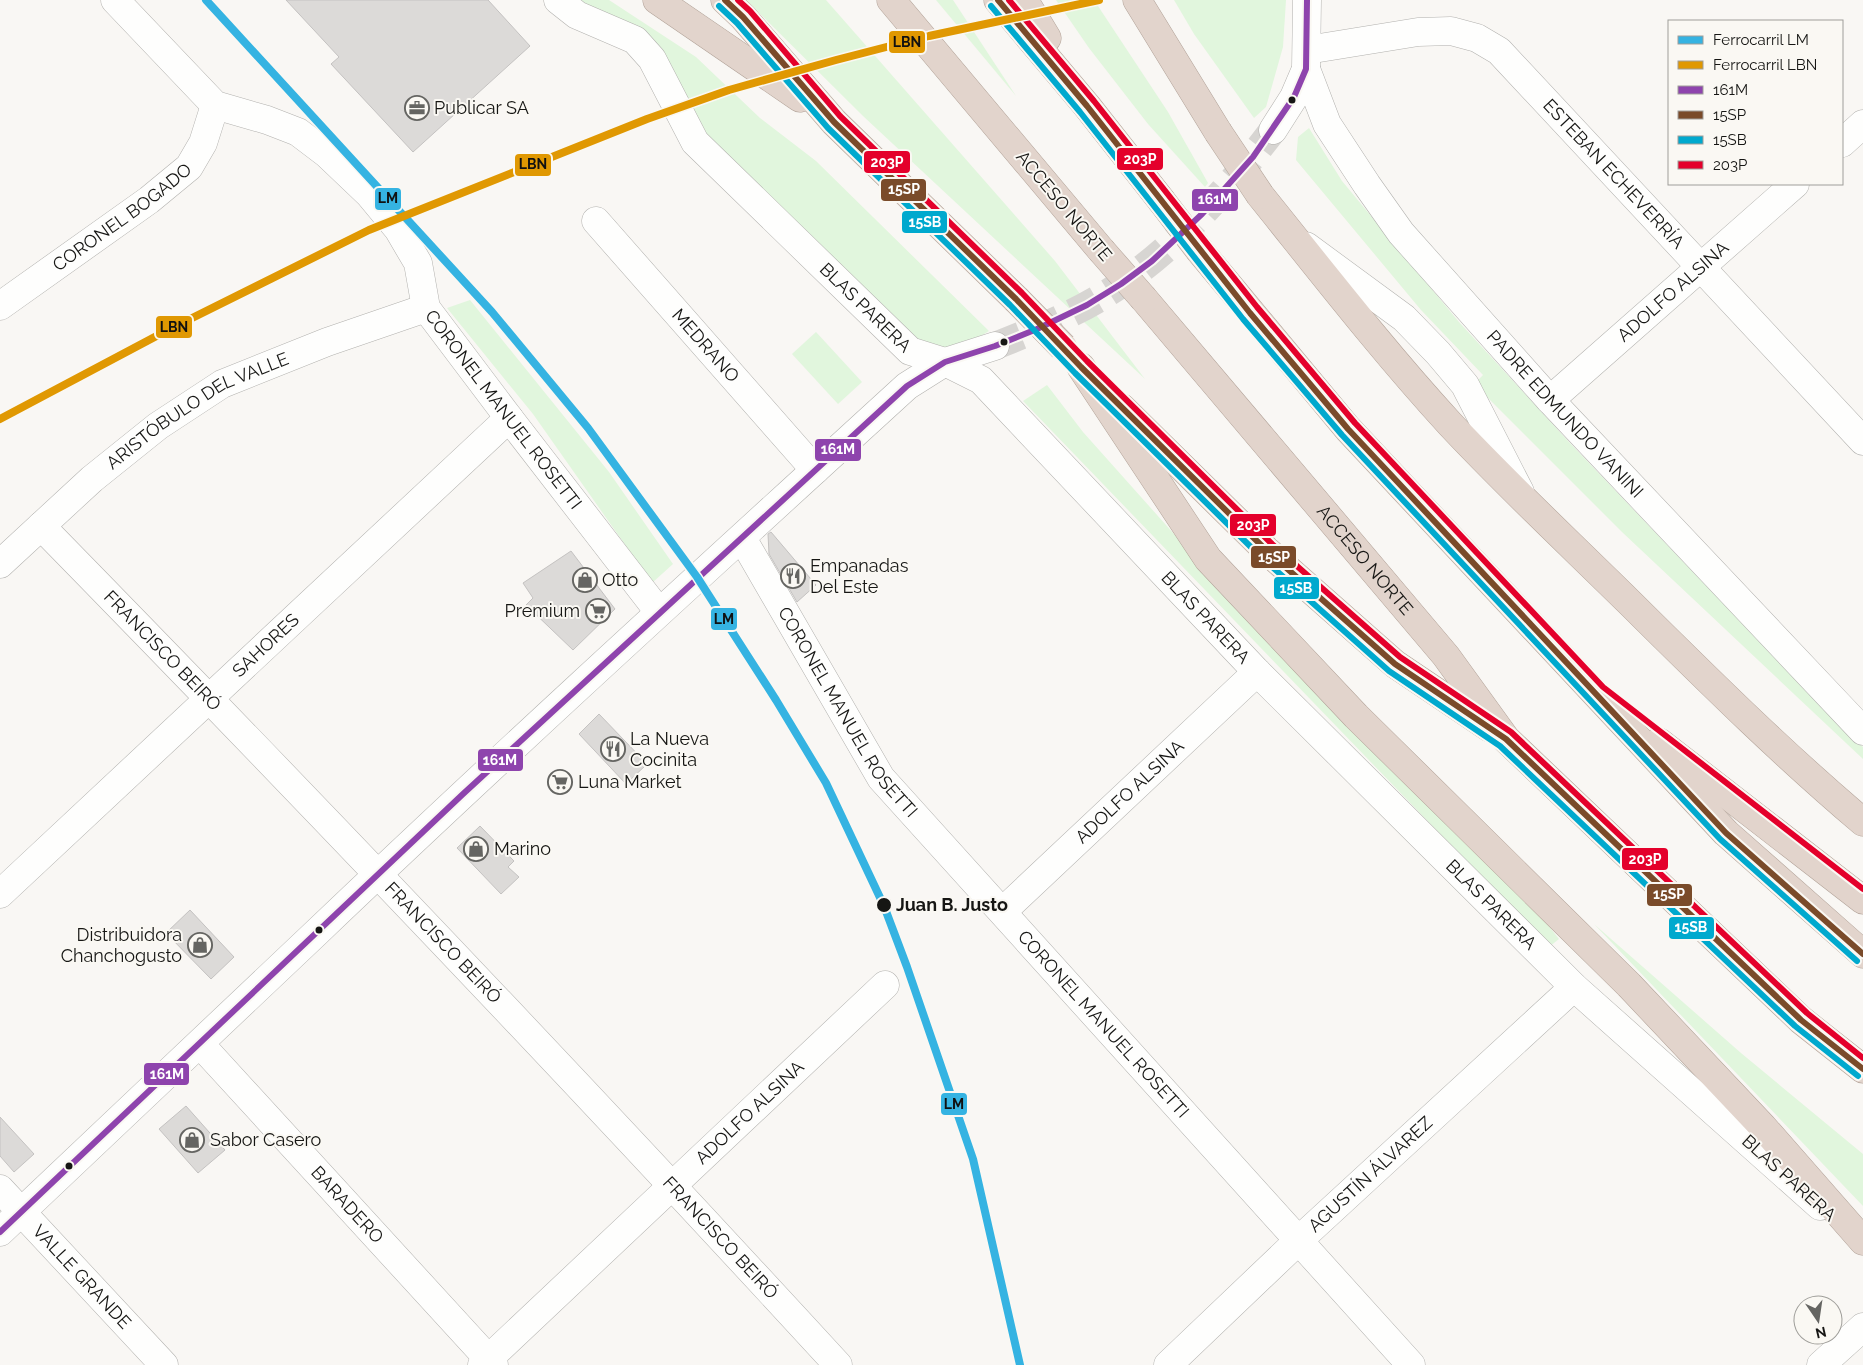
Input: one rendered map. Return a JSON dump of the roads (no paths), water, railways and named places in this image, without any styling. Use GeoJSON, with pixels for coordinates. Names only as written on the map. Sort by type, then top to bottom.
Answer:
{"type":"FeatureCollection","features":[{"type":"Feature","properties":{"kind":"highway"},"geometry":{"type":"LineString","coordinates":[[657,0],[834,122]]}},
{"type":"Feature","properties":{"kind":"highway"},"geometry":{"type":"LineString","coordinates":[[726,0],[834,122],[1016,299],[1081,368],[1266,550],[1395,664],[1506,739]]}},
{"type":"Feature","properties":{"kind":"highway"},"geometry":{"type":"LineString","coordinates":[[998,0],[1086,106],[1200,251],[1348,429],[1726,833],[1863,954]]}},
{"type":"Feature","properties":{"kind":"highway"},"geometry":{"type":"LineString","coordinates":[[1024,0],[1086,106]]}},
{"type":"Feature","properties":{"kind":"highway"},"geometry":{"type":"LineString","coordinates":[[1137,0],[1218,132],[1260,195],[1335,288],[1450,424],[1749,720],[1822,788],[1863,822]]}},
{"type":"Feature","properties":{"kind":"highway","name":"ACCESO NORTE"},"geometry":{"type":"LineString","coordinates":[[897,5],[1101,250],[1446,656],[1506,739],[1801,1020],[1863,1069]]}},
{"type":"Feature","properties":{"kind":"highway"},"geometry":{"type":"LineString","coordinates":[[1081,368],[1208,560],[1356,716],[1629,985],[1763,1127],[1863,1243]]}},
{"type":"Feature","properties":{"kind":"highway"},"geometry":{"type":"LineString","coordinates":[[1597,694],[1863,900]]}},
{"type":"Feature","properties":{"kind":"street"},"geometry":{"type":"LineString","coordinates":[[115,0],[214,105]]}},
{"type":"Feature","properties":{"kind":"street","name":"BLAS PARERA"},"geometry":{"type":"LineString","coordinates":[[558,0],[577,15],[635,40],[652,59],[695,142],[910,350],[945,362],[981,380],[1257,672],[1574,987],[1863,1243]]}},
{"type":"Feature","properties":{"kind":"street"},"geometry":{"type":"LineString","coordinates":[[1273,130],[1294,97],[1307,59],[1307,0]]}},
{"type":"Feature","properties":{"kind":"street","name":"ESTEBAN ECHEVERRÍA"},"geometry":{"type":"LineString","coordinates":[[1307,59],[1418,32],[1451,31],[1477,38],[1499,50],[1863,441]]}},
{"type":"Feature","properties":{"kind":"street","name":"PADRE EDMUNDO VANINI"},"geometry":{"type":"LineString","coordinates":[[1307,59],[1327,124],[1366,185],[1401,232],[1550,400],[1862,728]]}},
{"type":"Feature","properties":{"kind":"street","name":"CORONEL BOGADO"},"geometry":{"type":"LineString","coordinates":[[0,306],[149,200],[189,168],[203,142],[214,105]]}},
{"type":"Feature","properties":{"kind":"street","name":"CORONEL MANUEL ROSETTI"},"geometry":{"type":"LineString","coordinates":[[214,105],[267,120],[298,132],[327,154],[369,194],[398,229],[418,263],[426,308],[659,612]]}},
{"type":"Feature","properties":{"kind":"street"},"geometry":{"type":"LineString","coordinates":[[1843,142],[1863,124]]}},
{"type":"Feature","properties":{"kind":"street","name":"ADOLFO ALSINA"},"geometry":{"type":"LineString","coordinates":[[1550,400],[1794,185]]}},
{"type":"Feature","properties":{"kind":"street","name":"MEDRANO"},"geometry":{"type":"LineString","coordinates":[[596,221],[815,470]]}},
{"type":"Feature","properties":{"kind":"street"},"geometry":{"type":"LineString","coordinates":[[1295,238],[1404,318],[1438,353],[1465,385],[1523,498]]}},
{"type":"Feature","properties":{"kind":"street","name":"ARISTÓBULO DEL VALLE"},"geometry":{"type":"LineString","coordinates":[[0,564],[92,479],[158,426],[222,384],[327,342],[426,308]]}},
{"type":"Feature","properties":{"kind":"street"},"geometry":{"type":"LineString","coordinates":[[0,1232],[318,930],[659,612],[907,386],[945,362],[995,346]]}},
{"type":"Feature","properties":{"kind":"street","name":"SAHORES"},"geometry":{"type":"LineString","coordinates":[[0,894],[509,418]]}},
{"type":"Feature","properties":{"kind":"street","name":"FRANCISCO BEIRÓ"},"geometry":{"type":"LineString","coordinates":[[41,526],[378,875],[672,1185],[838,1365]]}},
{"type":"Feature","properties":{"kind":"street","name":"CORONEL MANUEL ROSETTI"},"geometry":{"type":"LineString","coordinates":[[742,538],[881,778],[1411,1365]]}},
{"type":"Feature","properties":{"kind":"street","name":"ADOLFO ALSINA"},"geometry":{"type":"LineString","coordinates":[[1003,912],[1257,672]]}},
{"type":"Feature","properties":{"kind":"street","name":"ADOLFO ALSINA"},"geometry":{"type":"LineString","coordinates":[[488,1363],[672,1185],[886,985]]}},
{"type":"Feature","properties":{"kind":"street","name":"AGUSTÍN ÁLVAREZ"},"geometry":{"type":"LineString","coordinates":[[1168,1365],[1299,1240],[1574,987]]}},
{"type":"Feature","properties":{"kind":"street","name":"BARADERO"},"geometry":{"type":"LineString","coordinates":[[200,1044],[488,1363]]}},
{"type":"Feature","properties":{"kind":"street","name":"VALLE GRANDE"},"geometry":{"type":"LineString","coordinates":[[0,1189],[164,1365]]}},
{"type":"Feature","properties":{"kind":"street"},"geometry":{"type":"LineString","coordinates":[[1821,1365],[1863,1327]]}},
{"type":"Feature","properties":{"kind":"tunnel"},"geometry":{"type":"LineString","coordinates":[[995,346],[1076,311],[1106,294],[1142,268],[1184,232],[1222,193],[1273,130]]}},
{"type":"Feature","properties":{"kind":"rail line","name":"LM"},"geometry":{"type":"LineString","coordinates":[[206,0],[492,312],[588,428],[697,577],[776,700],[826,783],[884,906],[973,1159],[1020,1365]]}},
{"type":"Feature","properties":{"kind":"rail line","name":"LBN"},"geometry":{"type":"LineString","coordinates":[[0,419],[166,331],[369,230],[647,119],[729,90],[836,60],[929,36],[1099,0]]}},
{"type":"Feature","properties":{"kind":"place","name":"Publicar SA"},"geometry":{"type":"Point","coordinates":[417,108]}},
{"type":"Feature","properties":{"kind":"place","name":"Empanadas Del Este"},"geometry":{"type":"Point","coordinates":[793,576]}},
{"type":"Feature","properties":{"kind":"place","name":"Otto"},"geometry":{"type":"Point","coordinates":[585,580]}},
{"type":"Feature","properties":{"kind":"place","name":"Premium"},"geometry":{"type":"Point","coordinates":[598,611]}},
{"type":"Feature","properties":{"kind":"place","name":"La Nueva Cocinita"},"geometry":{"type":"Point","coordinates":[613,749]}},
{"type":"Feature","properties":{"kind":"place","name":"Luna Market"},"geometry":{"type":"Point","coordinates":[560,782]}},
{"type":"Feature","properties":{"kind":"place","name":"Marino"},"geometry":{"type":"Point","coordinates":[476,849]}},
{"type":"Feature","properties":{"kind":"place","name":"Juan B. Justo"},"geometry":{"type":"Point","coordinates":[884,905]}},
{"type":"Feature","properties":{"kind":"place","name":"Distribuidora Chanchogusto"},"geometry":{"type":"Point","coordinates":[200,945]}},
{"type":"Feature","properties":{"kind":"place","name":"Sabor Casero"},"geometry":{"type":"Point","coordinates":[192,1140]}}]}
